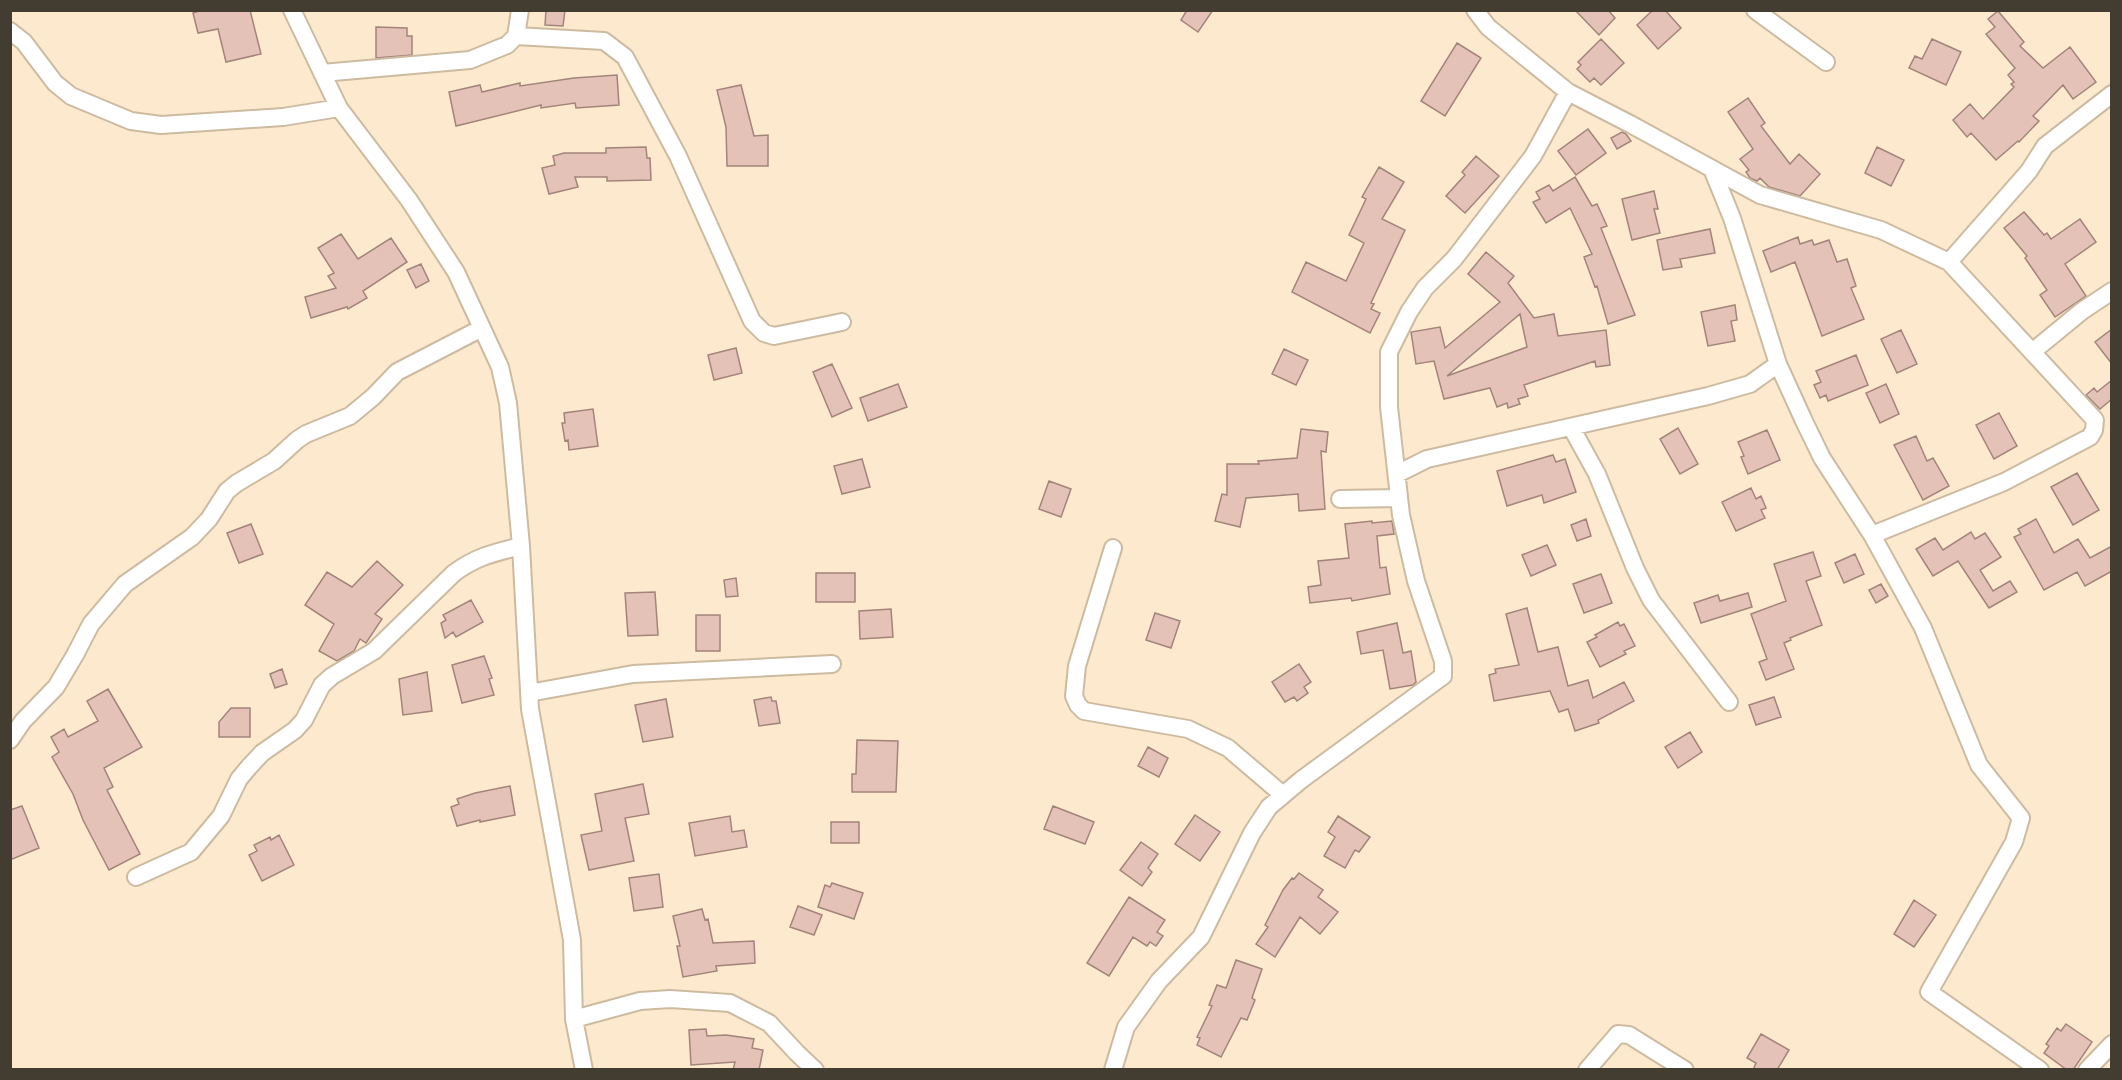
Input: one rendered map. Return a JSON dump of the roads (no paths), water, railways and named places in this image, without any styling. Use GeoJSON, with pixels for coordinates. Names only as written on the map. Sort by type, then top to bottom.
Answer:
{"type":"FeatureCollection","features":[{"type":"Feature","properties":{"kind":"street"},"geometry":{"type":"LineString","coordinates":[[292,10],[339,108],[409,200],[450,263],[500,367],[508,404],[521,546],[530,709],[572,940],[574,1019],[584,1070]]}},
{"type":"Feature","properties":{"kind":"street"},"geometry":{"type":"LineString","coordinates":[[322,73],[470,60],[507,45],[516,36],[520,10]]}},
{"type":"Feature","properties":{"kind":"street"},"geometry":{"type":"LineString","coordinates":[[1475,10],[1488,27],[1568,92],[1632,124],[1712,170],[1760,195],[1881,230],[1949,262],[2095,420],[2094,430],[2090,437],[2004,482],[1872,535]]}},
{"type":"Feature","properties":{"kind":"street"},"geometry":{"type":"LineString","coordinates":[[1755,10],[1826,62]]}},
{"type":"Feature","properties":{"kind":"street"},"geometry":{"type":"LineString","coordinates":[[10,31],[24,42],[55,83],[71,96],[130,121],[160,125],[283,117],[339,108]]}},
{"type":"Feature","properties":{"kind":"street"},"geometry":{"type":"LineString","coordinates":[[516,36],[604,41],[625,57],[678,156],[752,321],[764,333],[774,336],[842,322]]}},
{"type":"Feature","properties":{"kind":"street"},"geometry":{"type":"LineString","coordinates":[[1113,1070],[1126,1027],[1159,981],[1201,937],[1252,833],[1269,807],[1300,780],[1443,676],[1443,661],[1416,581],[1401,515],[1389,407],[1389,352],[1409,312],[1425,288],[1454,259],[1533,156],[1568,92]]}},
{"type":"Feature","properties":{"kind":"street"},"geometry":{"type":"LineString","coordinates":[[1949,262],[2029,171],[2046,146],[2112,94]]}},
{"type":"Feature","properties":{"kind":"street"},"geometry":{"type":"LineString","coordinates":[[1712,170],[1732,218],[1778,364],[1822,458],[1872,535],[1923,628],[1979,765],[2021,818],[2014,842],[1929,992],[2040,1070]]}},
{"type":"Feature","properties":{"kind":"street"},"geometry":{"type":"LineString","coordinates":[[2032,352],[2082,311],[2112,291]]}},
{"type":"Feature","properties":{"kind":"street"},"geometry":{"type":"LineString","coordinates":[[10,740],[23,720],[56,687],[91,624],[125,584],[192,537],[209,519],[227,491],[274,461],[306,434],[350,416],[373,397],[397,372],[482,328]]}},
{"type":"Feature","properties":{"kind":"street"},"geometry":{"type":"LineString","coordinates":[[1397,474],[1427,459],[1708,396],[1750,384],[1778,364]]}},
{"type":"Feature","properties":{"kind":"street"},"geometry":{"type":"LineString","coordinates":[[1571,427],[1597,474],[1635,568],[1651,600],[1729,702]]}},
{"type":"Feature","properties":{"kind":"street"},"geometry":{"type":"LineString","coordinates":[[1340,499],[1399,498]]}},
{"type":"Feature","properties":{"kind":"street"},"geometry":{"type":"LineString","coordinates":[[136,877],[191,852],[198,845],[221,816],[239,779],[262,753],[295,730],[304,720],[322,684],[374,651],[466,564],[477,558],[521,546]]}},
{"type":"Feature","properties":{"kind":"street"},"geometry":{"type":"LineString","coordinates":[[1113,548],[1077,666],[1074,696],[1078,705],[1084,711],[1188,729],[1228,748],[1283,795]]}},
{"type":"Feature","properties":{"kind":"street"},"geometry":{"type":"LineString","coordinates":[[529,693],[633,674],[832,664]]}},
{"type":"Feature","properties":{"kind":"street"},"geometry":{"type":"LineString","coordinates":[[574,1019],[640,1001],[670,999],[730,1004],[769,1023],[816,1070]]}},
{"type":"Feature","properties":{"kind":"street"},"geometry":{"type":"LineString","coordinates":[[1587,1070],[1618,1034],[1629,1035],[1685,1070]]}},
{"type":"Feature","properties":{"kind":"street"},"geometry":{"type":"LineString","coordinates":[[2087,1070],[2112,1044]]}}]}
